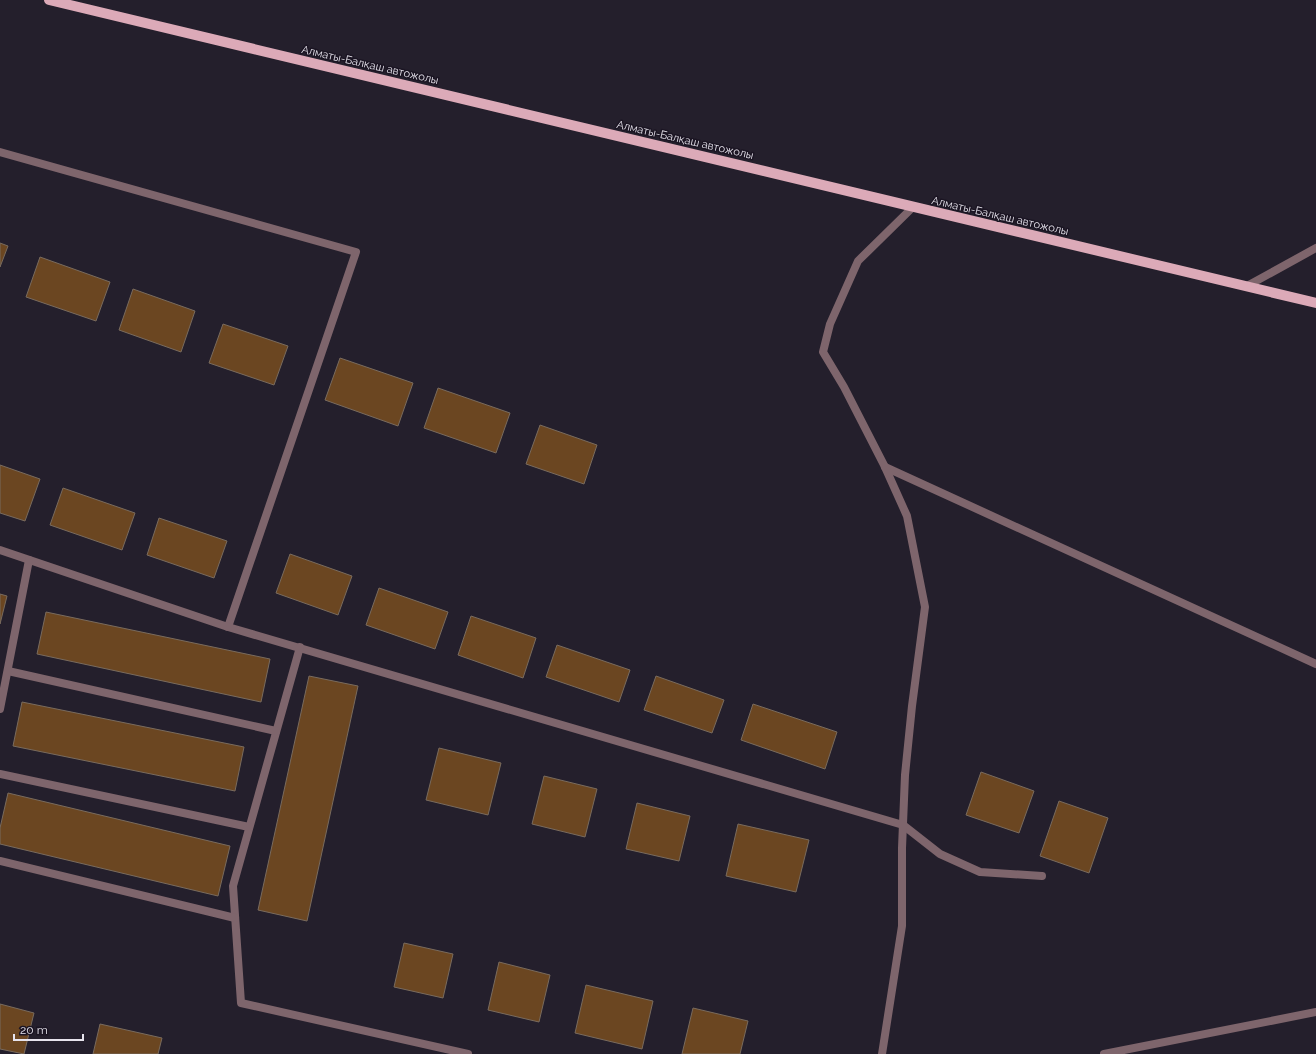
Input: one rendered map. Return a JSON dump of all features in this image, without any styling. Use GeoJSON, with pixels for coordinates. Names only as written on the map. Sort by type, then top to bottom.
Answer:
{"type":"FeatureCollection","features":[{"type":"Feature","properties":{"kind":"main road","name":"Алматы-Балқаш автожолы"},"geometry":{"type":"LineString","coordinates":[[49,0],[1316,303]]}},
{"type":"Feature","properties":{"kind":"lane"},"geometry":{"type":"LineString","coordinates":[[0,152],[356,252],[228,627]]}},
{"type":"Feature","properties":{"kind":"lane"},"geometry":{"type":"LineString","coordinates":[[882,1054],[902,926],[905,775],[924,607],[907,516],[885,467],[844,388],[823,352],[830,324],[858,261],[913,207]]}},
{"type":"Feature","properties":{"kind":"lane"},"geometry":{"type":"LineString","coordinates":[[1247,286],[1316,248]]}},
{"type":"Feature","properties":{"kind":"lane"},"geometry":{"type":"LineString","coordinates":[[885,467],[1316,664]]}},
{"type":"Feature","properties":{"kind":"lane"},"geometry":{"type":"LineString","coordinates":[[0,550],[228,627],[903,826],[940,854],[980,872],[1042,876]]}},
{"type":"Feature","properties":{"kind":"lane"},"geometry":{"type":"LineString","coordinates":[[0,709],[29,560]]}},
{"type":"Feature","properties":{"kind":"lane"},"geometry":{"type":"LineString","coordinates":[[300,647],[233,886],[240,1003],[468,1054]]}},
{"type":"Feature","properties":{"kind":"lane"},"geometry":{"type":"LineString","coordinates":[[8,670],[276,731]]}},
{"type":"Feature","properties":{"kind":"lane"},"geometry":{"type":"LineString","coordinates":[[0,774],[249,827]]}},
{"type":"Feature","properties":{"kind":"lane"},"geometry":{"type":"LineString","coordinates":[[0,861],[235,918]]}},
{"type":"Feature","properties":{"kind":"lane"},"geometry":{"type":"LineString","coordinates":[[1104,1054],[1316,1012]]}},
{"type":"Feature","properties":{"kind":"building"},"geometry":{"type":"Polygon","coordinates":[[[0,243],[8,246],[0,267],[0,243]]]}},
{"type":"Feature","properties":{"kind":"building"},"geometry":{"type":"Polygon","coordinates":[[[40,257],[110,282],[96,321],[26,297],[40,257]]]}},
{"type":"Feature","properties":{"kind":"building"},"geometry":{"type":"Polygon","coordinates":[[[133,289],[195,311],[181,352],[119,330],[133,289]]]}},
{"type":"Feature","properties":{"kind":"building"},"geometry":{"type":"Polygon","coordinates":[[[223,324],[288,346],[274,385],[209,363],[223,324]]]}},
{"type":"Feature","properties":{"kind":"building"},"geometry":{"type":"Polygon","coordinates":[[[340,358],[413,383],[398,426],[325,400],[340,358]]]}},
{"type":"Feature","properties":{"kind":"building"},"geometry":{"type":"Polygon","coordinates":[[[438,388],[510,413],[496,453],[424,428],[438,388]]]}},
{"type":"Feature","properties":{"kind":"building"},"geometry":{"type":"Polygon","coordinates":[[[540,425],[597,445],[584,484],[526,464],[540,425]]]}},
{"type":"Feature","properties":{"kind":"building"},"geometry":{"type":"Polygon","coordinates":[[[0,465],[40,479],[25,521],[0,513],[0,465]]]}},
{"type":"Feature","properties":{"kind":"building"},"geometry":{"type":"Polygon","coordinates":[[[63,488],[135,513],[122,550],[50,525],[63,488]]]}},
{"type":"Feature","properties":{"kind":"building"},"geometry":{"type":"Polygon","coordinates":[[[159,518],[227,541],[214,578],[147,555],[159,518]]]}},
{"type":"Feature","properties":{"kind":"building"},"geometry":{"type":"Polygon","coordinates":[[[290,554],[352,576],[338,615],[276,593],[290,554]]]}},
{"type":"Feature","properties":{"kind":"building"},"geometry":{"type":"Polygon","coordinates":[[[379,588],[448,612],[435,649],[366,625],[379,588]]]}},
{"type":"Feature","properties":{"kind":"building"},"geometry":{"type":"Polygon","coordinates":[[[0,594],[7,596],[0,624],[0,594]]]}},
{"type":"Feature","properties":{"kind":"building"},"geometry":{"type":"Polygon","coordinates":[[[46,612],[270,659],[261,702],[37,654],[46,612]]]}},
{"type":"Feature","properties":{"kind":"building"},"geometry":{"type":"Polygon","coordinates":[[[471,616],[536,638],[523,678],[458,655],[471,616]]]}},
{"type":"Feature","properties":{"kind":"building"},"geometry":{"type":"Polygon","coordinates":[[[557,645],[630,670],[619,702],[546,677],[557,645]]]}},
{"type":"Feature","properties":{"kind":"building"},"geometry":{"type":"Polygon","coordinates":[[[309,676],[358,686],[307,921],[258,910],[309,676]]]}},
{"type":"Feature","properties":{"kind":"building"},"geometry":{"type":"Polygon","coordinates":[[[656,676],[724,700],[712,733],[644,710],[656,676]]]}},
{"type":"Feature","properties":{"kind":"building"},"geometry":{"type":"Polygon","coordinates":[[[22,702],[244,747],[235,791],[13,746],[22,702]]]}},
{"type":"Feature","properties":{"kind":"building"},"geometry":{"type":"Polygon","coordinates":[[[753,704],[837,732],[825,769],[741,740],[753,704]]]}},
{"type":"Feature","properties":{"kind":"building"},"geometry":{"type":"Polygon","coordinates":[[[439,748],[501,763],[488,815],[426,800],[439,748]]]}},
{"type":"Feature","properties":{"kind":"building"},"geometry":{"type":"Polygon","coordinates":[[[981,772],[1034,791],[1019,833],[966,815],[981,772]]]}},
{"type":"Feature","properties":{"kind":"building"},"geometry":{"type":"Polygon","coordinates":[[[544,776],[597,789],[585,837],[532,824],[544,776]]]}},
{"type":"Feature","properties":{"kind":"building"},"geometry":{"type":"Polygon","coordinates":[[[8,793],[230,846],[218,896],[0,844],[0,828],[8,793]]]}},
{"type":"Feature","properties":{"kind":"building"},"geometry":{"type":"Polygon","coordinates":[[[1059,801],[1108,818],[1089,873],[1040,856],[1059,801]]]}},
{"type":"Feature","properties":{"kind":"building"},"geometry":{"type":"Polygon","coordinates":[[[637,803],[690,816],[679,861],[626,849],[637,803]]]}},
{"type":"Feature","properties":{"kind":"building"},"geometry":{"type":"Polygon","coordinates":[[[738,824],[809,840],[796,892],[726,876],[738,824]]]}},
{"type":"Feature","properties":{"kind":"building"},"geometry":{"type":"Polygon","coordinates":[[[404,943],[453,954],[443,998],[394,987],[404,943]]]}},
{"type":"Feature","properties":{"kind":"building"},"geometry":{"type":"Polygon","coordinates":[[[499,962],[550,975],[539,1022],[488,1010],[499,962]]]}},
{"type":"Feature","properties":{"kind":"building"},"geometry":{"type":"Polygon","coordinates":[[[586,985],[653,1001],[642,1049],[575,1033],[586,985]]]}},
{"type":"Feature","properties":{"kind":"building"},"geometry":{"type":"Polygon","coordinates":[[[0,1004],[34,1013],[24,1054],[0,1049],[0,1004]]]}},
{"type":"Feature","properties":{"kind":"building"},"geometry":{"type":"Polygon","coordinates":[[[693,1008],[748,1021],[740,1054],[682,1054],[693,1008]]]}},
{"type":"Feature","properties":{"kind":"building"},"geometry":{"type":"Polygon","coordinates":[[[100,1024],[162,1038],[158,1054],[93,1054],[100,1024]]]}}]}
